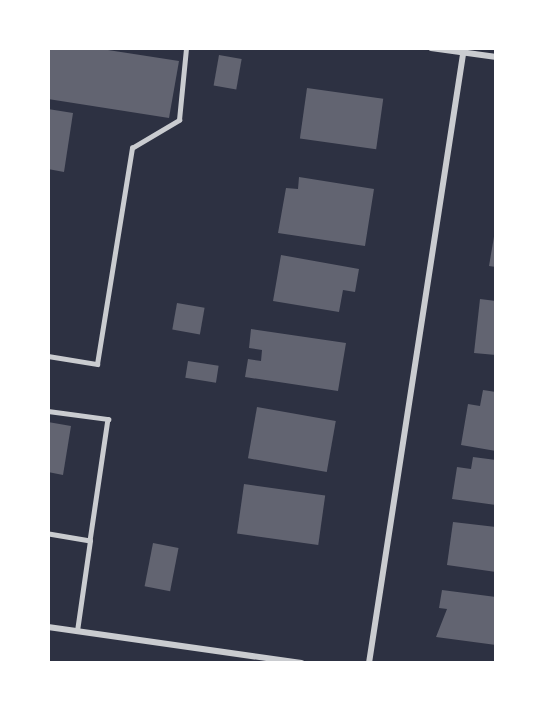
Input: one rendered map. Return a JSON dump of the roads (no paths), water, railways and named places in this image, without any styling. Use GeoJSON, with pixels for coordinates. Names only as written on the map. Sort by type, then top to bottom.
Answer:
{"type":"FeatureCollection","features":[{"type":"Feature","properties":{"kind":"street"},"geometry":{"type":"LineString","coordinates":[[431,48],[464,50],[496,57]]}},
{"type":"Feature","properties":{"kind":"street"},"geometry":{"type":"LineString","coordinates":[[369,663],[464,50]]}},
{"type":"Feature","properties":{"kind":"street"},"geometry":{"type":"LineString","coordinates":[[48,627],[301,663]]}},
{"type":"Feature","properties":{"kind":"lane"},"geometry":{"type":"LineString","coordinates":[[48,356],[97,364],[132,148],[179,120],[186,48]]}},
{"type":"Feature","properties":{"kind":"lane"},"geometry":{"type":"LineString","coordinates":[[48,411],[108,420],[77,631]]}},
{"type":"Feature","properties":{"kind":"lane"},"geometry":{"type":"LineString","coordinates":[[48,534],[90,541]]}}]}
